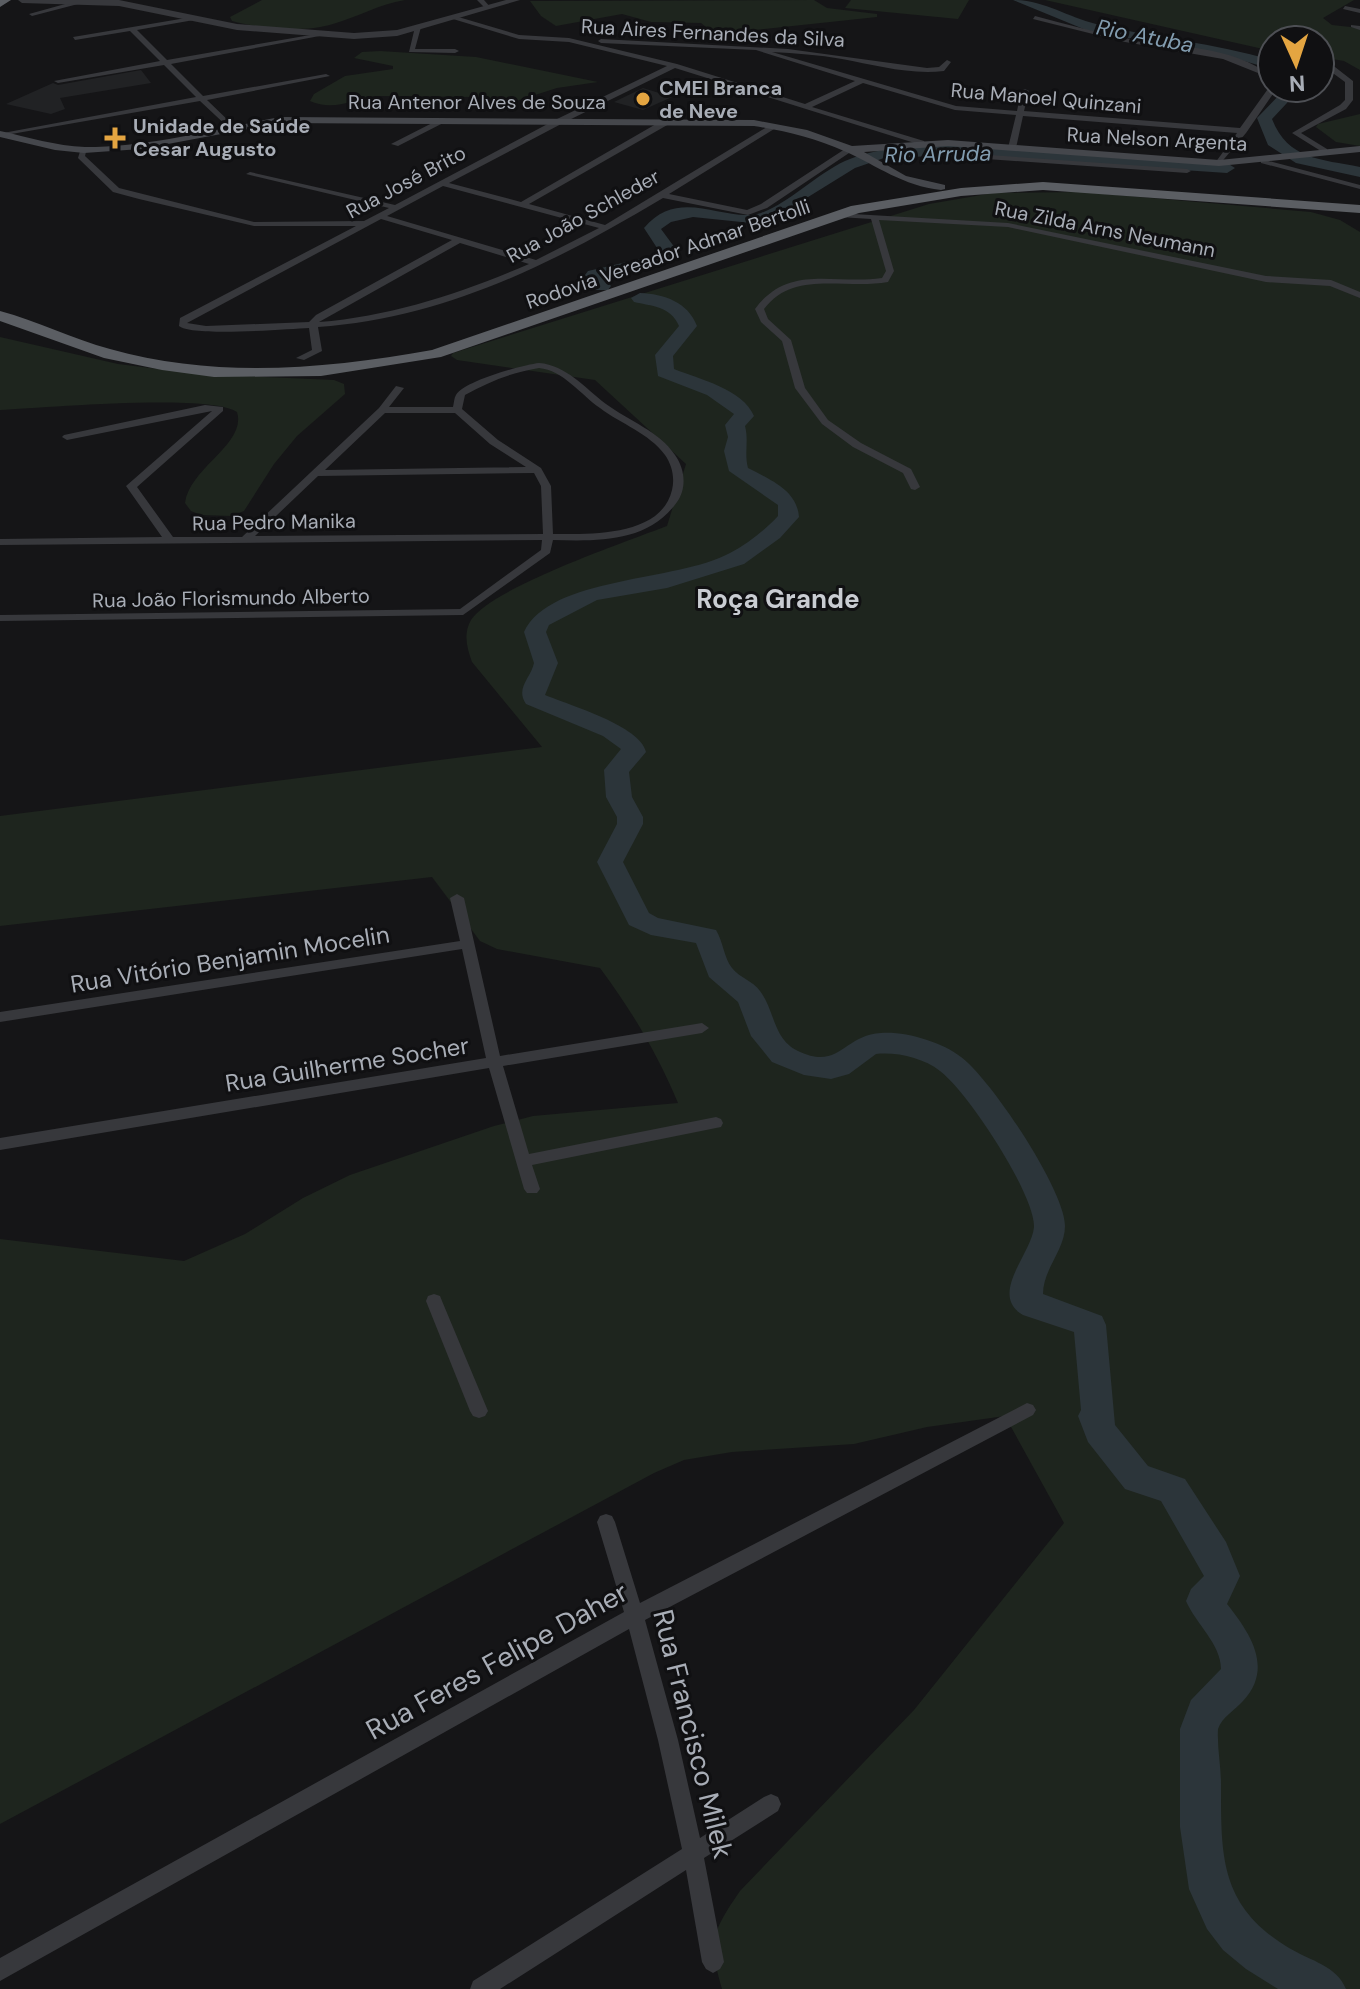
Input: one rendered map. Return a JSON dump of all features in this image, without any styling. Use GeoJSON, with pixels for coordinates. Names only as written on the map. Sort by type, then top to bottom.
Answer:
{"type":"FeatureCollection","features":[{"type":"Feature","properties":{"kind":"highway"},"geometry":{"type":"LineString","coordinates":[[856,209],[908,187],[1043,186]]}},
{"type":"Feature","properties":{"kind":"highway","name":"Rodovia Vereador Admar Bertolli"},"geometry":{"type":"LineString","coordinates":[[0,316],[91,351],[156,367],[224,375],[299,373],[383,365],[435,354],[856,209],[961,192],[1043,186],[1360,209]]}},
{"type":"Feature","properties":{"kind":"main road","name":"Rua Antenor Alves de Souza"},"geometry":{"type":"LineString","coordinates":[[2,135],[84,150],[141,146],[280,120],[666,122],[775,126],[851,149],[908,187]]}},
{"type":"Feature","properties":{"kind":"main road","name":"Rua Nelson Argenta"},"geometry":{"type":"LineString","coordinates":[[851,149],[921,143],[948,148],[1012,148],[1219,163],[1264,161]]}},
{"type":"Feature","properties":{"kind":"main road"},"geometry":{"type":"LineString","coordinates":[[1264,161],[1360,149]]}},
{"type":"Feature","properties":{"kind":"street"},"geometry":{"type":"LineString","coordinates":[[22,0],[119,3],[192,19],[322,35],[376,36],[516,0]]}},
{"type":"Feature","properties":{"kind":"street"},"geometry":{"type":"LineString","coordinates":[[480,0],[488,8]]}},
{"type":"Feature","properties":{"kind":"street"},"geometry":{"type":"LineString","coordinates":[[32,14],[76,3]]}},
{"type":"Feature","properties":{"kind":"street"},"geometry":{"type":"LineString","coordinates":[[1345,8],[1360,11]]}},
{"type":"Feature","properties":{"kind":"street"},"geometry":{"type":"LineString","coordinates":[[455,18],[519,37],[569,40],[674,66],[921,143]]}},
{"type":"Feature","properties":{"kind":"street"},"geometry":{"type":"LineString","coordinates":[[1035,18],[1123,40],[1234,60],[1256,68]]}},
{"type":"Feature","properties":{"kind":"street"},"geometry":{"type":"LineString","coordinates":[[75,38],[192,19]]}},
{"type":"Feature","properties":{"kind":"street"},"geometry":{"type":"LineString","coordinates":[[418,27],[411,51],[455,51]]}},
{"type":"Feature","properties":{"kind":"street"},"geometry":{"type":"LineString","coordinates":[[132,29],[230,127]]}},
{"type":"Feature","properties":{"kind":"street"},"geometry":{"type":"LineString","coordinates":[[58,81],[322,35]]}},
{"type":"Feature","properties":{"kind":"street","name":"Rua Aires Fernandes da Silva"},"geometry":{"type":"LineString","coordinates":[[569,40],[863,59],[912,70],[941,69],[947,62]]}},
{"type":"Feature","properties":{"kind":"street","name":"Rua Manoel Quinzani"},"geometry":{"type":"LineString","coordinates":[[759,50],[955,108],[1243,131]]}},
{"type":"Feature","properties":{"kind":"street","name":"Rua José Brito"},"geometry":{"type":"LineString","coordinates":[[206,329],[187,328],[182,324],[183,320],[560,121],[674,66]]}},
{"type":"Feature","properties":{"kind":"street"},"geometry":{"type":"LineString","coordinates":[[1320,152],[1296,133],[1343,107],[1349,100],[1349,81],[1336,72]]}},
{"type":"Feature","properties":{"kind":"street"},"geometry":{"type":"LineString","coordinates":[[2,135],[326,76]]}},
{"type":"Feature","properties":{"kind":"street"},"geometry":{"type":"LineString","coordinates":[[807,106],[863,80]]}},
{"type":"Feature","properties":{"kind":"street"},"geometry":{"type":"LineString","coordinates":[[1012,148],[1025,91]]}},
{"type":"Feature","properties":{"kind":"street"},"geometry":{"type":"LineString","coordinates":[[1219,163],[1262,104]]}},
{"type":"Feature","properties":{"kind":"street"},"geometry":{"type":"LineString","coordinates":[[395,144],[445,120]]}},
{"type":"Feature","properties":{"kind":"street"},"geometry":{"type":"LineString","coordinates":[[524,204],[666,122]]}},
{"type":"Feature","properties":{"kind":"street","name":"Rua João Schleder"},"geometry":{"type":"LineString","coordinates":[[206,329],[386,316],[433,305],[539,264],[662,195],[775,126]]}},
{"type":"Feature","properties":{"kind":"street","name":"Rua Nelson Argenta"},"geometry":{"type":"LineString","coordinates":[[930,153],[948,148],[1187,171]]}},
{"type":"Feature","properties":{"kind":"street"},"geometry":{"type":"LineString","coordinates":[[662,195],[748,213],[764,206],[851,149]]}},
{"type":"Feature","properties":{"kind":"street"},"geometry":{"type":"LineString","coordinates":[[84,150],[81,156],[116,190],[139,197],[254,224],[365,223]]}},
{"type":"Feature","properties":{"kind":"street","name":"Rua Nelson Argenta"},"geometry":{"type":"LineString","coordinates":[[1264,161],[1360,187]]}},
{"type":"Feature","properties":{"kind":"street"},"geometry":{"type":"LineString","coordinates":[[250,174],[395,207]]}},
{"type":"Feature","properties":{"kind":"street"},"geometry":{"type":"LineString","coordinates":[[441,183],[605,227]]}},
{"type":"Feature","properties":{"kind":"street","name":"Rua Zilda Arns Neumann"},"geometry":{"type":"LineString","coordinates":[[839,215],[1008,225],[1266,279],[1331,283],[1360,295]]}},
{"type":"Feature","properties":{"kind":"street"},"geometry":{"type":"LineString","coordinates":[[380,216],[539,264]]}},
{"type":"Feature","properties":{"kind":"street"},"geometry":{"type":"LineString","coordinates":[[874,217],[890,271],[885,280],[792,283],[769,294],[759,309],[764,320],[786,340],[800,388],[825,422],[857,445],[907,471],[915,487]]}},
{"type":"Feature","properties":{"kind":"street"},"geometry":{"type":"LineString","coordinates":[[301,358],[317,351],[313,323],[457,241]]}},
{"type":"Feature","properties":{"kind":"street","name":"Rua Pedro Manika"},"geometry":{"type":"LineString","coordinates":[[0,542],[599,537],[636,532],[656,521],[677,492],[679,476],[671,456],[649,436],[549,366],[522,369],[470,388],[457,401],[457,410]]}},
{"type":"Feature","properties":{"kind":"street"},"geometry":{"type":"LineString","coordinates":[[245,540],[382,410],[399,388]]}},
{"type":"Feature","properties":{"kind":"street"},"geometry":{"type":"LineString","coordinates":[[67,437],[205,408],[220,409],[131,486],[170,541]]}},
{"type":"Feature","properties":{"kind":"street"},"geometry":{"type":"LineString","coordinates":[[382,410],[457,410],[494,442],[537,470],[546,486],[548,537]]}},
{"type":"Feature","properties":{"kind":"street"},"geometry":{"type":"LineString","coordinates":[[315,473],[537,470]]}},
{"type":"Feature","properties":{"kind":"street","name":"Rua João Florismundo Alberto"},"geometry":{"type":"LineString","coordinates":[[0,618],[463,612],[546,551],[548,537]]}},
{"type":"Feature","properties":{"kind":"street"},"geometry":{"type":"LineString","coordinates":[[457,898],[494,1062],[532,1189]]}},
{"type":"Feature","properties":{"kind":"street","name":"Rua Vitório Benjamin Mocelin"},"geometry":{"type":"LineString","coordinates":[[0,1017],[467,944]]}},
{"type":"Feature","properties":{"kind":"street","name":"Rua Guilherme Socher"},"geometry":{"type":"LineString","coordinates":[[0,1144],[702,1028]]}},
{"type":"Feature","properties":{"kind":"street"},"geometry":{"type":"LineString","coordinates":[[524,1161],[716,1123]]}},
{"type":"Feature","properties":{"kind":"street"},"geometry":{"type":"LineString","coordinates":[[434,1301],[479,1411]]}},
{"type":"Feature","properties":{"kind":"street","name":"Rua Feres Felipe Daher"},"geometry":{"type":"LineString","coordinates":[[0,1970],[636,1615],[1027,1410]]}},
{"type":"Feature","properties":{"kind":"street","name":"Rua Francisco Milek"},"geometry":{"type":"LineString","coordinates":[[606,1522],[636,1615],[696,1852],[713,1962]]}},
{"type":"Feature","properties":{"kind":"street"},"geometry":{"type":"LineString","coordinates":[[481,1989],[771,1804]]}},
{"type":"Feature","properties":{"kind":"shaded area"},"geometry":{"type":"Polygon","coordinates":[[[262,0],[405,0],[322,27],[269,28],[232,21],[230,17],[262,0]]]}},
{"type":"Feature","properties":{"kind":"shaded area"},"geometry":{"type":"Polygon","coordinates":[[[814,0],[827,8],[877,14],[877,17],[727,33],[711,31],[701,23],[651,22],[622,14],[556,26],[541,16],[530,1],[814,0]]]}},
{"type":"Feature","properties":{"kind":"shaded area"},"geometry":{"type":"Polygon","coordinates":[[[851,0],[969,0],[958,19],[845,8],[851,0]]]}},
{"type":"Feature","properties":{"kind":"shaded area"},"geometry":{"type":"Polygon","coordinates":[[[1045,0],[1354,0],[1323,18],[1331,24],[1256,24],[1256,47],[1045,0]]]}},
{"type":"Feature","properties":{"kind":"shaded area"},"geometry":{"type":"Polygon","coordinates":[[[1336,25],[1360,28],[1360,70],[1336,60],[1336,25]]]}},
{"type":"Feature","properties":{"kind":"shaded area"},"geometry":{"type":"Polygon","coordinates":[[[362,52],[476,57],[598,82],[557,88],[513,102],[475,97],[376,96],[335,105],[310,101],[314,94],[345,76],[393,69],[393,66],[354,58],[362,52]]]}},
{"type":"Feature","properties":{"kind":"shaded area"},"geometry":{"type":"Polygon","coordinates":[[[141,70],[151,83],[60,98],[65,109],[51,114],[6,104],[53,83],[58,85],[141,70]]]}},
{"type":"Feature","properties":{"kind":"shaded area","name":"CMEI Branca de Neve"},"geometry":{"type":"Polygon","coordinates":[[[643,88],[672,97],[643,110],[614,102],[643,88]]]}},
{"type":"Feature","properties":{"kind":"shaded area"},"geometry":{"type":"Polygon","coordinates":[[[1360,114],[1360,146],[1336,142],[1316,127],[1318,124],[1360,114]]]}},
{"type":"Feature","properties":{"kind":"shaded area"},"geometry":{"type":"Polygon","coordinates":[[[1082,192],[1311,212],[1340,220],[1360,232],[1360,1989],[722,1989],[715,1959],[715,1937],[723,1917],[740,1891],[914,1710],[1064,1523],[1005,1416],[927,1427],[854,1444],[732,1452],[684,1460],[654,1473],[0,1824],[0,1239],[184,1261],[245,1234],[303,1198],[350,1175],[494,1126],[533,1116],[678,1103],[643,1033],[600,968],[497,949],[480,941],[432,877],[0,926],[0,816],[542,747],[472,662],[466,636],[471,620],[484,607],[532,580],[667,526],[686,464],[595,380],[457,360],[451,356],[453,353],[929,204],[993,193],[1082,192]]]}},
{"type":"Feature","properties":{"kind":"shaded area"},"geometry":{"type":"Polygon","coordinates":[[[0,337],[118,364],[199,374],[334,380],[344,384],[345,394],[297,436],[274,464],[244,511],[231,516],[201,515],[191,511],[185,503],[189,490],[234,435],[238,424],[237,412],[220,406],[161,402],[0,410],[0,337]]]}},
{"type":"Feature","properties":{"kind":"waterway","name":"Rio Atuba"},"geometry":{"type":"LineString","coordinates":[[1020,0],[1091,27],[1256,60]]}},
{"type":"Feature","properties":{"kind":"waterway","name":"Rio Atuba"},"geometry":{"type":"LineString","coordinates":[[1278,104],[1264,118],[1273,142],[1302,160],[1360,172]]}},
{"type":"Feature","properties":{"kind":"waterway","name":"Rio Arruda"},"geometry":{"type":"LineString","coordinates":[[602,286],[594,275],[669,257],[670,252],[652,228],[665,218],[693,212],[765,217],[849,165],[882,153],[960,150],[1227,168]]}},
{"type":"Feature","properties":{"kind":"waterway","name":"Rio Arruda"},"geometry":{"type":"LineString","coordinates":[[640,298],[670,305],[686,319],[688,326],[664,355],[665,372],[714,391],[743,412],[744,416],[735,425],[738,437],[734,451],[739,471],[769,487],[788,503],[789,517],[773,534],[736,559],[667,581],[591,594],[540,621],[535,632],[546,663],[535,684],[534,699],[612,731],[633,746],[634,752],[616,770],[619,797],[630,817],[630,824],[610,862],[639,919],[651,926],[706,936],[719,970],[750,997],[775,1050],[796,1062],[823,1068],[839,1066],[875,1044],[897,1044],[926,1052],[944,1059],[962,1073],[1006,1133],[1033,1180],[1048,1215],[1047,1237],[1028,1279],[1027,1301],[1090,1325],[1098,1410],[1095,1416],[1100,1432],[1137,1478],[1173,1490],[1213,1554],[1222,1576],[1218,1589],[1204,1601],[1233,1641],[1240,1659],[1240,1669],[1234,1684],[1205,1713],[1199,1729],[1200,1827],[1210,1889],[1221,1914],[1238,1935],[1260,1954],[1325,1989]]}},
{"type":"Feature","properties":{"kind":"place","name":"CMEI Branca de Neve"},"geometry":{"type":"Point","coordinates":[643,99]}},
{"type":"Feature","properties":{"kind":"place","name":"Unidade de Saúde Cesar Augusto"},"geometry":{"type":"Point","coordinates":[115,138]}},
{"type":"Feature","properties":{"kind":"district","name":"Roça Grande"},"geometry":{"type":"Point","coordinates":[778,599]}}]}
